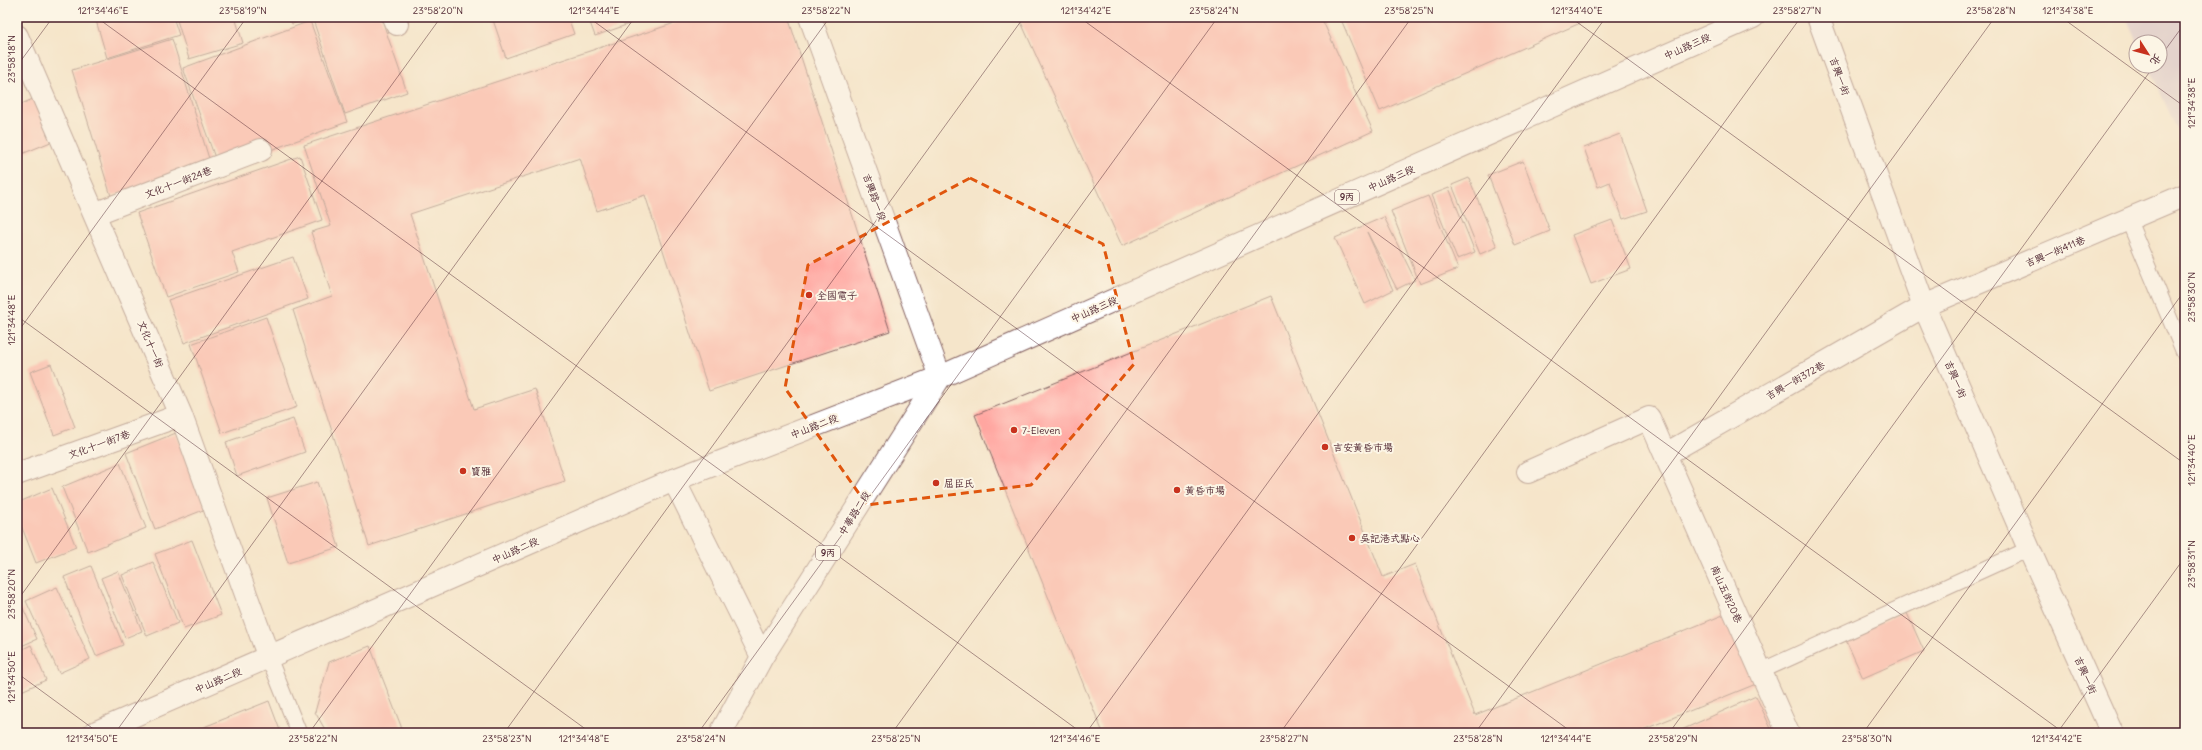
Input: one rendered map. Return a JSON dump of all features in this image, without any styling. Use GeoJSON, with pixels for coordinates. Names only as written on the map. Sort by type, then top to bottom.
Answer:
{"type":"FeatureCollection","features":[{"type":"Feature","properties":{"kind":"street","name":"吉興路一段"},"geometry":{"type":"LineString","coordinates":[[810,17],[940,377]]}},
{"type":"Feature","properties":{"kind":"street","name":"中山路三段"},"geometry":{"type":"LineString","coordinates":[[940,377],[1753,17]]}},
{"type":"Feature","properties":{"kind":"street","name":"吉興一街"},"geometry":{"type":"LineString","coordinates":[[1818,17],[1924,306],[2029,549],[2112,733]]}},
{"type":"Feature","properties":{"kind":"street","name":"文化十一街"},"geometry":{"type":"LineString","coordinates":[[17,36],[182,415],[269,658]]}},
{"type":"Feature","properties":{"kind":"street","name":"文化十一街24巷"},"geometry":{"type":"LineString","coordinates":[[94,214],[261,150]]}},
{"type":"Feature","properties":{"kind":"street","name":"吉興一街411巷"},"geometry":{"type":"LineString","coordinates":[[1924,306],[2185,195]]}},
{"type":"Feature","properties":{"kind":"street","name":"吉興一街372巷"},"geometry":{"type":"LineString","coordinates":[[1666,454],[1924,306]]}},
{"type":"Feature","properties":{"kind":"street","name":"中山路二段"},"geometry":{"type":"LineString","coordinates":[[94,733],[269,658],[674,480],[940,377]]}},
{"type":"Feature","properties":{"kind":"street","name":"中華路二段"},"geometry":{"type":"LineString","coordinates":[[721,733],[762,657],[940,377]]}},
{"type":"Feature","properties":{"kind":"street","name":"文化十一街7巷"},"geometry":{"type":"LineString","coordinates":[[17,474],[182,415]]}},
{"type":"Feature","properties":{"kind":"street","name":"南山五街20巷"},"geometry":{"type":"LineString","coordinates":[[1528,472],[1649,418],[1788,733]]}},
{"type":"Feature","properties":{"kind":"street"},"geometry":{"type":"LineString","coordinates":[[674,480],[762,657]]}},
{"type":"Feature","properties":{"kind":"lane"},"geometry":{"type":"LineString","coordinates":[[2128,219],[2185,355]]}},
{"type":"Feature","properties":{"kind":"lane"},"geometry":{"type":"LineString","coordinates":[[1761,671],[2029,549]]}},
{"type":"Feature","properties":{"kind":"lane"},"geometry":{"type":"LineString","coordinates":[[269,658],[299,733]]}},
{"type":"Feature","properties":{"kind":"highlighted area"},"geometry":{"type":"Polygon","coordinates":[[[970,178],[1103,244],[1134,364],[1031,485],[867,505],[785,388],[808,265],[970,178]]]}},
{"type":"Feature","properties":{"kind":"shaded area"},"geometry":{"type":"Polygon","coordinates":[[[2126,17],[2185,17],[2185,147],[2152,74],[2168,74],[2168,34],[2133,34],[2126,17]]]}},
{"type":"Feature","properties":{"kind":"building"},"geometry":{"type":"Polygon","coordinates":[[[95,17],[173,17],[179,35],[107,58],[95,17]]]}},
{"type":"Feature","properties":{"kind":"building"},"geometry":{"type":"Polygon","coordinates":[[[176,17],[235,17],[243,43],[189,59],[176,17]]]}},
{"type":"Feature","properties":{"kind":"building"},"geometry":{"type":"Polygon","coordinates":[[[290,17],[312,17],[292,24],[290,17]]]}},
{"type":"Feature","properties":{"kind":"building"},"geometry":{"type":"Polygon","coordinates":[[[312,17],[381,17],[407,92],[345,114],[312,17]]]}},
{"type":"Feature","properties":{"kind":"building"},"geometry":{"type":"Polygon","coordinates":[[[492,17],[568,17],[574,34],[506,58],[492,17]]]}},
{"type":"Feature","properties":{"kind":"building"},"geometry":{"type":"Polygon","coordinates":[[[588,17],[649,17],[595,36],[588,17]]]}},
{"type":"Feature","properties":{"kind":"building"},"geometry":{"type":"Polygon","coordinates":[[[693,17],[788,17],[890,331],[709,391],[645,195],[597,211],[580,158],[410,214],[474,409],[535,389],[565,481],[369,546],[293,310],[332,296],[311,232],[331,226],[304,145],[693,17]]]}},
{"type":"Feature","properties":{"kind":"building"},"geometry":{"type":"Polygon","coordinates":[[[1027,17],[1321,17],[1373,131],[1122,246],[1020,20],[1027,17]]]}},
{"type":"Feature","properties":{"kind":"building"},"geometry":{"type":"Polygon","coordinates":[[[1340,17],[1594,17],[1380,111],[1340,17]]]}},
{"type":"Feature","properties":{"kind":"building"},"geometry":{"type":"Polygon","coordinates":[[[310,21],[347,122],[219,169],[183,68],[310,21]]]}},
{"type":"Feature","properties":{"kind":"building"},"geometry":{"type":"Polygon","coordinates":[[[172,39],[211,165],[111,196],[72,70],[172,39]]]}},
{"type":"Feature","properties":{"kind":"building"},"geometry":{"type":"Polygon","coordinates":[[[35,98],[53,141],[17,156],[17,106],[35,98]]]}},
{"type":"Feature","properties":{"kind":"building"},"geometry":{"type":"Polygon","coordinates":[[[1620,134],[1647,211],[1623,219],[1610,182],[1598,187],[1584,148],[1620,134]]]}},
{"type":"Feature","properties":{"kind":"building"},"geometry":{"type":"Polygon","coordinates":[[[300,156],[322,220],[232,252],[239,272],[166,297],[137,213],[300,156]]]}},
{"type":"Feature","properties":{"kind":"building"},"geometry":{"type":"Polygon","coordinates":[[[1523,161],[1550,231],[1515,245],[1488,175],[1523,161]]]}},
{"type":"Feature","properties":{"kind":"building"},"geometry":{"type":"Polygon","coordinates":[[[1469,178],[1497,247],[1480,254],[1452,185],[1469,178]]]}},
{"type":"Feature","properties":{"kind":"building"},"geometry":{"type":"Polygon","coordinates":[[[1449,188],[1475,252],[1457,259],[1431,195],[1449,188]]]}},
{"type":"Feature","properties":{"kind":"building"},"geometry":{"type":"Polygon","coordinates":[[[1428,196],[1458,269],[1420,284],[1391,211],[1428,196]]]}},
{"type":"Feature","properties":{"kind":"building"},"geometry":{"type":"Polygon","coordinates":[[[1384,217],[1415,280],[1397,289],[1367,232],[1393,290],[1365,304],[1335,238],[1384,217]]]}},
{"type":"Feature","properties":{"kind":"building"},"geometry":{"type":"Polygon","coordinates":[[[1612,220],[1631,269],[1591,284],[1572,235],[1612,220]]]}},
{"type":"Feature","properties":{"kind":"building"},"geometry":{"type":"Polygon","coordinates":[[[293,257],[308,299],[184,343],[168,300],[293,257]]]}},
{"type":"Feature","properties":{"kind":"building","name":"黃昏市場"},"geometry":{"type":"Polygon","coordinates":[[[1271,296],[1383,577],[1415,564],[1475,715],[1728,613],[1756,684],[1635,733],[1103,733],[975,415],[1271,296]]]}},
{"type":"Feature","properties":{"kind":"building"},"geometry":{"type":"Polygon","coordinates":[[[266,317],[297,407],[222,433],[191,344],[266,317]]]}},
{"type":"Feature","properties":{"kind":"building"},"geometry":{"type":"Polygon","coordinates":[[[51,364],[75,427],[54,435],[30,372],[51,364]]]}},
{"type":"Feature","properties":{"kind":"building"},"geometry":{"type":"Polygon","coordinates":[[[17,384],[22,399],[17,401],[17,384]]]}},
{"type":"Feature","properties":{"kind":"building"},"geometry":{"type":"Polygon","coordinates":[[[293,419],[305,452],[237,476],[226,442],[293,419]]]}},
{"type":"Feature","properties":{"kind":"building"},"geometry":{"type":"Polygon","coordinates":[[[176,433],[206,509],[155,529],[126,453],[176,433]]]}},
{"type":"Feature","properties":{"kind":"building"},"geometry":{"type":"Polygon","coordinates":[[[120,463],[146,528],[88,552],[62,487],[120,463]]]}},
{"type":"Feature","properties":{"kind":"building"},"geometry":{"type":"Polygon","coordinates":[[[317,482],[339,547],[288,563],[267,498],[317,482]]]}},
{"type":"Feature","properties":{"kind":"building"},"geometry":{"type":"Polygon","coordinates":[[[52,488],[76,547],[36,563],[17,515],[17,503],[52,488]]]}},
{"type":"Feature","properties":{"kind":"building"},"geometry":{"type":"Polygon","coordinates":[[[192,540],[221,615],[184,629],[155,554],[192,540]]]}},
{"type":"Feature","properties":{"kind":"building"},"geometry":{"type":"Polygon","coordinates":[[[153,562],[178,623],[147,636],[122,575],[153,562]]]}},
{"type":"Feature","properties":{"kind":"building"},"geometry":{"type":"Polygon","coordinates":[[[91,566],[123,645],[96,656],[64,577],[91,566]]]}},
{"type":"Feature","properties":{"kind":"building"},"geometry":{"type":"Polygon","coordinates":[[[118,571],[142,631],[125,638],[101,578],[118,571]]]}},
{"type":"Feature","properties":{"kind":"building"},"geometry":{"type":"Polygon","coordinates":[[[57,587],[90,659],[59,673],[26,601],[57,587]]]}},
{"type":"Feature","properties":{"kind":"building"},"geometry":{"type":"Polygon","coordinates":[[[23,608],[37,639],[17,648],[17,611],[23,608]]]}},
{"type":"Feature","properties":{"kind":"building"},"geometry":{"type":"Polygon","coordinates":[[[1906,611],[1924,651],[1863,678],[1845,638],[1906,611]]]}},
{"type":"Feature","properties":{"kind":"building"},"geometry":{"type":"Polygon","coordinates":[[[31,645],[46,680],[17,693],[17,652],[31,645]]]}},
{"type":"Feature","properties":{"kind":"building"},"geometry":{"type":"Polygon","coordinates":[[[370,646],[401,726],[402,733],[327,733],[315,712],[329,662],[370,646]]]}},
{"type":"Feature","properties":{"kind":"building"},"geometry":{"type":"Polygon","coordinates":[[[1756,696],[1773,733],[1675,733],[1756,696]]]}},
{"type":"Feature","properties":{"kind":"building"},"geometry":{"type":"Polygon","coordinates":[[[269,701],[281,733],[189,733],[269,701]]]}},
{"type":"Feature","properties":{"kind":"place","name":"全國電子"},"geometry":{"type":"Point","coordinates":[809,295]}},
{"type":"Feature","properties":{"kind":"place","name":"7-Eleven"},"geometry":{"type":"Point","coordinates":[1014,430]}},
{"type":"Feature","properties":{"kind":"place","name":"吉安黃昏市場"},"geometry":{"type":"Point","coordinates":[1325,447]}},
{"type":"Feature","properties":{"kind":"place","name":"寶雅"},"geometry":{"type":"Point","coordinates":[463,471]}},
{"type":"Feature","properties":{"kind":"place","name":"屈臣氏"},"geometry":{"type":"Point","coordinates":[936,483]}},
{"type":"Feature","properties":{"kind":"place","name":"黃昏市場"},"geometry":{"type":"Point","coordinates":[1177,490]}},
{"type":"Feature","properties":{"kind":"place","name":"吳記港式點心"},"geometry":{"type":"Point","coordinates":[1352,538]}}]}
